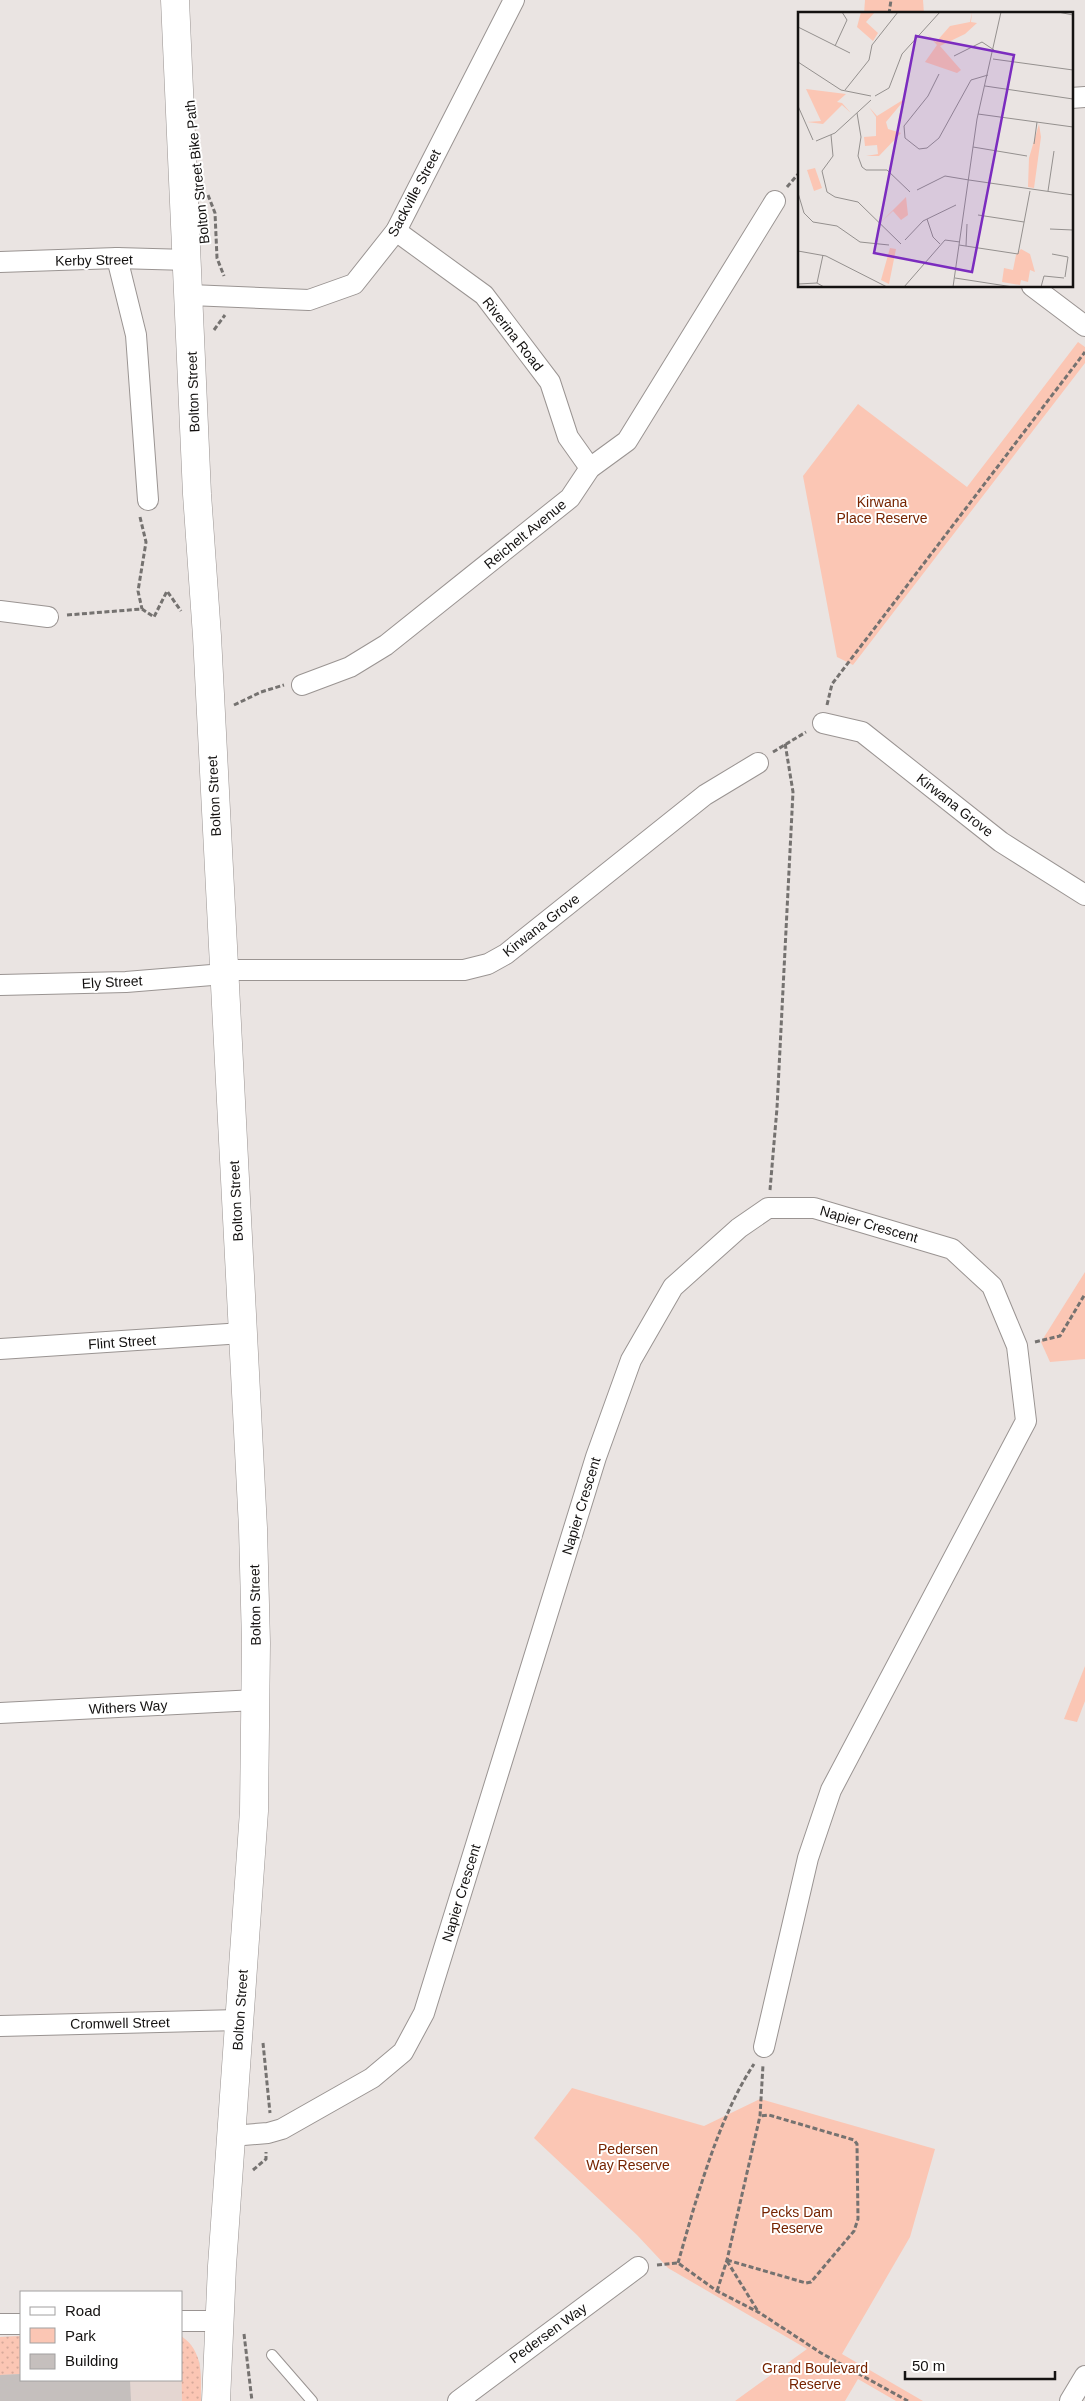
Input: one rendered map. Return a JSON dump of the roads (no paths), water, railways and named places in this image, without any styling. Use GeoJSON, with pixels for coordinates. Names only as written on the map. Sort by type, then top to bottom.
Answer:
{"type":"FeatureCollection","features":[{"type":"Feature","properties":{"kind":"main road","name":"Bolton Street"},"geometry":{"type":"LineString","coordinates":[[175,0],[190,295],[197,494],[207,636],[253,1528],[256,1700],[253,1821],[218,2321],[216,2401]]}},
{"type":"Feature","properties":{"kind":"street","name":"Sackville Street"},"geometry":{"type":"LineString","coordinates":[[190,295],[226,295],[309,300],[354,284],[396,231],[514,0]]}},
{"type":"Feature","properties":{"kind":"street"},"geometry":{"type":"LineString","coordinates":[[1072,98],[1085,97]]}},
{"type":"Feature","properties":{"kind":"street","name":"Reichelt Avenue"},"geometry":{"type":"LineString","coordinates":[[302,685],[350,667],[386,645],[570,498],[590,468],[627,441],[775,201]]}},
{"type":"Feature","properties":{"kind":"street","name":"Riverina Road"},"geometry":{"type":"LineString","coordinates":[[396,231],[484,295],[550,382],[568,436],[590,468]]}},
{"type":"Feature","properties":{"kind":"street","name":"Kerby Street"},"geometry":{"type":"LineString","coordinates":[[0,262],[117,258],[188,260]]}},
{"type":"Feature","properties":{"kind":"street"},"geometry":{"type":"LineString","coordinates":[[117,258],[136,335],[148,500]]}},
{"type":"Feature","properties":{"kind":"street"},"geometry":{"type":"LineString","coordinates":[[1035,288],[1085,326]]}},
{"type":"Feature","properties":{"kind":"street"},"geometry":{"type":"LineString","coordinates":[[0,611],[48,617]]}},
{"type":"Feature","properties":{"kind":"street","name":"Kirwana Grove"},"geometry":{"type":"LineString","coordinates":[[824,723],[862,732],[1001,842],[1085,895]]}},
{"type":"Feature","properties":{"kind":"street","name":"Kirwana Grove"},"geometry":{"type":"LineString","coordinates":[[224,972],[464,970],[488,964],[506,954],[705,795],[758,763]]}},
{"type":"Feature","properties":{"kind":"street","name":"Ely Street"},"geometry":{"type":"LineString","coordinates":[[0,985],[126,982],[224,972]]}},
{"type":"Feature","properties":{"kind":"street","name":"Napier Crescent"},"geometry":{"type":"LineString","coordinates":[[231,2136],[268,2133],[282,2129],[372,2078],[403,2052],[424,2013],[596,1457],[631,1360],[673,1287],[739,1228],[768,1208],[814,1208],[952,1249],[992,1286],[1017,1346],[1026,1421],[831,1790],[808,1858],[764,2047]]}},
{"type":"Feature","properties":{"kind":"street","name":"Flint Street"},"geometry":{"type":"LineString","coordinates":[[0,1349],[243,1333]]}},
{"type":"Feature","properties":{"kind":"street","name":"Withers Way"},"geometry":{"type":"LineString","coordinates":[[0,1713],[256,1700]]}},
{"type":"Feature","properties":{"kind":"street","name":"Cromwell Street"},"geometry":{"type":"LineString","coordinates":[[0,2026],[239,2020]]}},
{"type":"Feature","properties":{"kind":"street","name":"Pedersen Way"},"geometry":{"type":"LineString","coordinates":[[458,2401],[638,2267]]}},
{"type":"Feature","properties":{"kind":"street"},"geometry":{"type":"LineString","coordinates":[[182,2321],[218,2321]]}},
{"type":"Feature","properties":{"kind":"street"},"geometry":{"type":"LineString","coordinates":[[0,2324],[20,2324]]}},
{"type":"Feature","properties":{"kind":"street"},"geometry":{"type":"LineString","coordinates":[[1070,2401],[1085,2376]]}},
{"type":"Feature","properties":{"kind":"lane"},"geometry":{"type":"LineString","coordinates":[[272,2355],[312,2401]]}},
{"type":"Feature","properties":{"kind":"park label","name":"Kirwana Place Reserve"},"geometry":{"type":"Point","coordinates":[882,510]}},
{"type":"Feature","properties":{"kind":"park label","name":"Pedersen Way Reserve"},"geometry":{"type":"Point","coordinates":[628,2158]}},
{"type":"Feature","properties":{"kind":"park label","name":"Pecks Dam Reserve"},"geometry":{"type":"Point","coordinates":[797,2220]}},
{"type":"Feature","properties":{"kind":"park label","name":"Grand Boulevard Reserve"},"geometry":{"type":"Point","coordinates":[815,2376]}}]}
